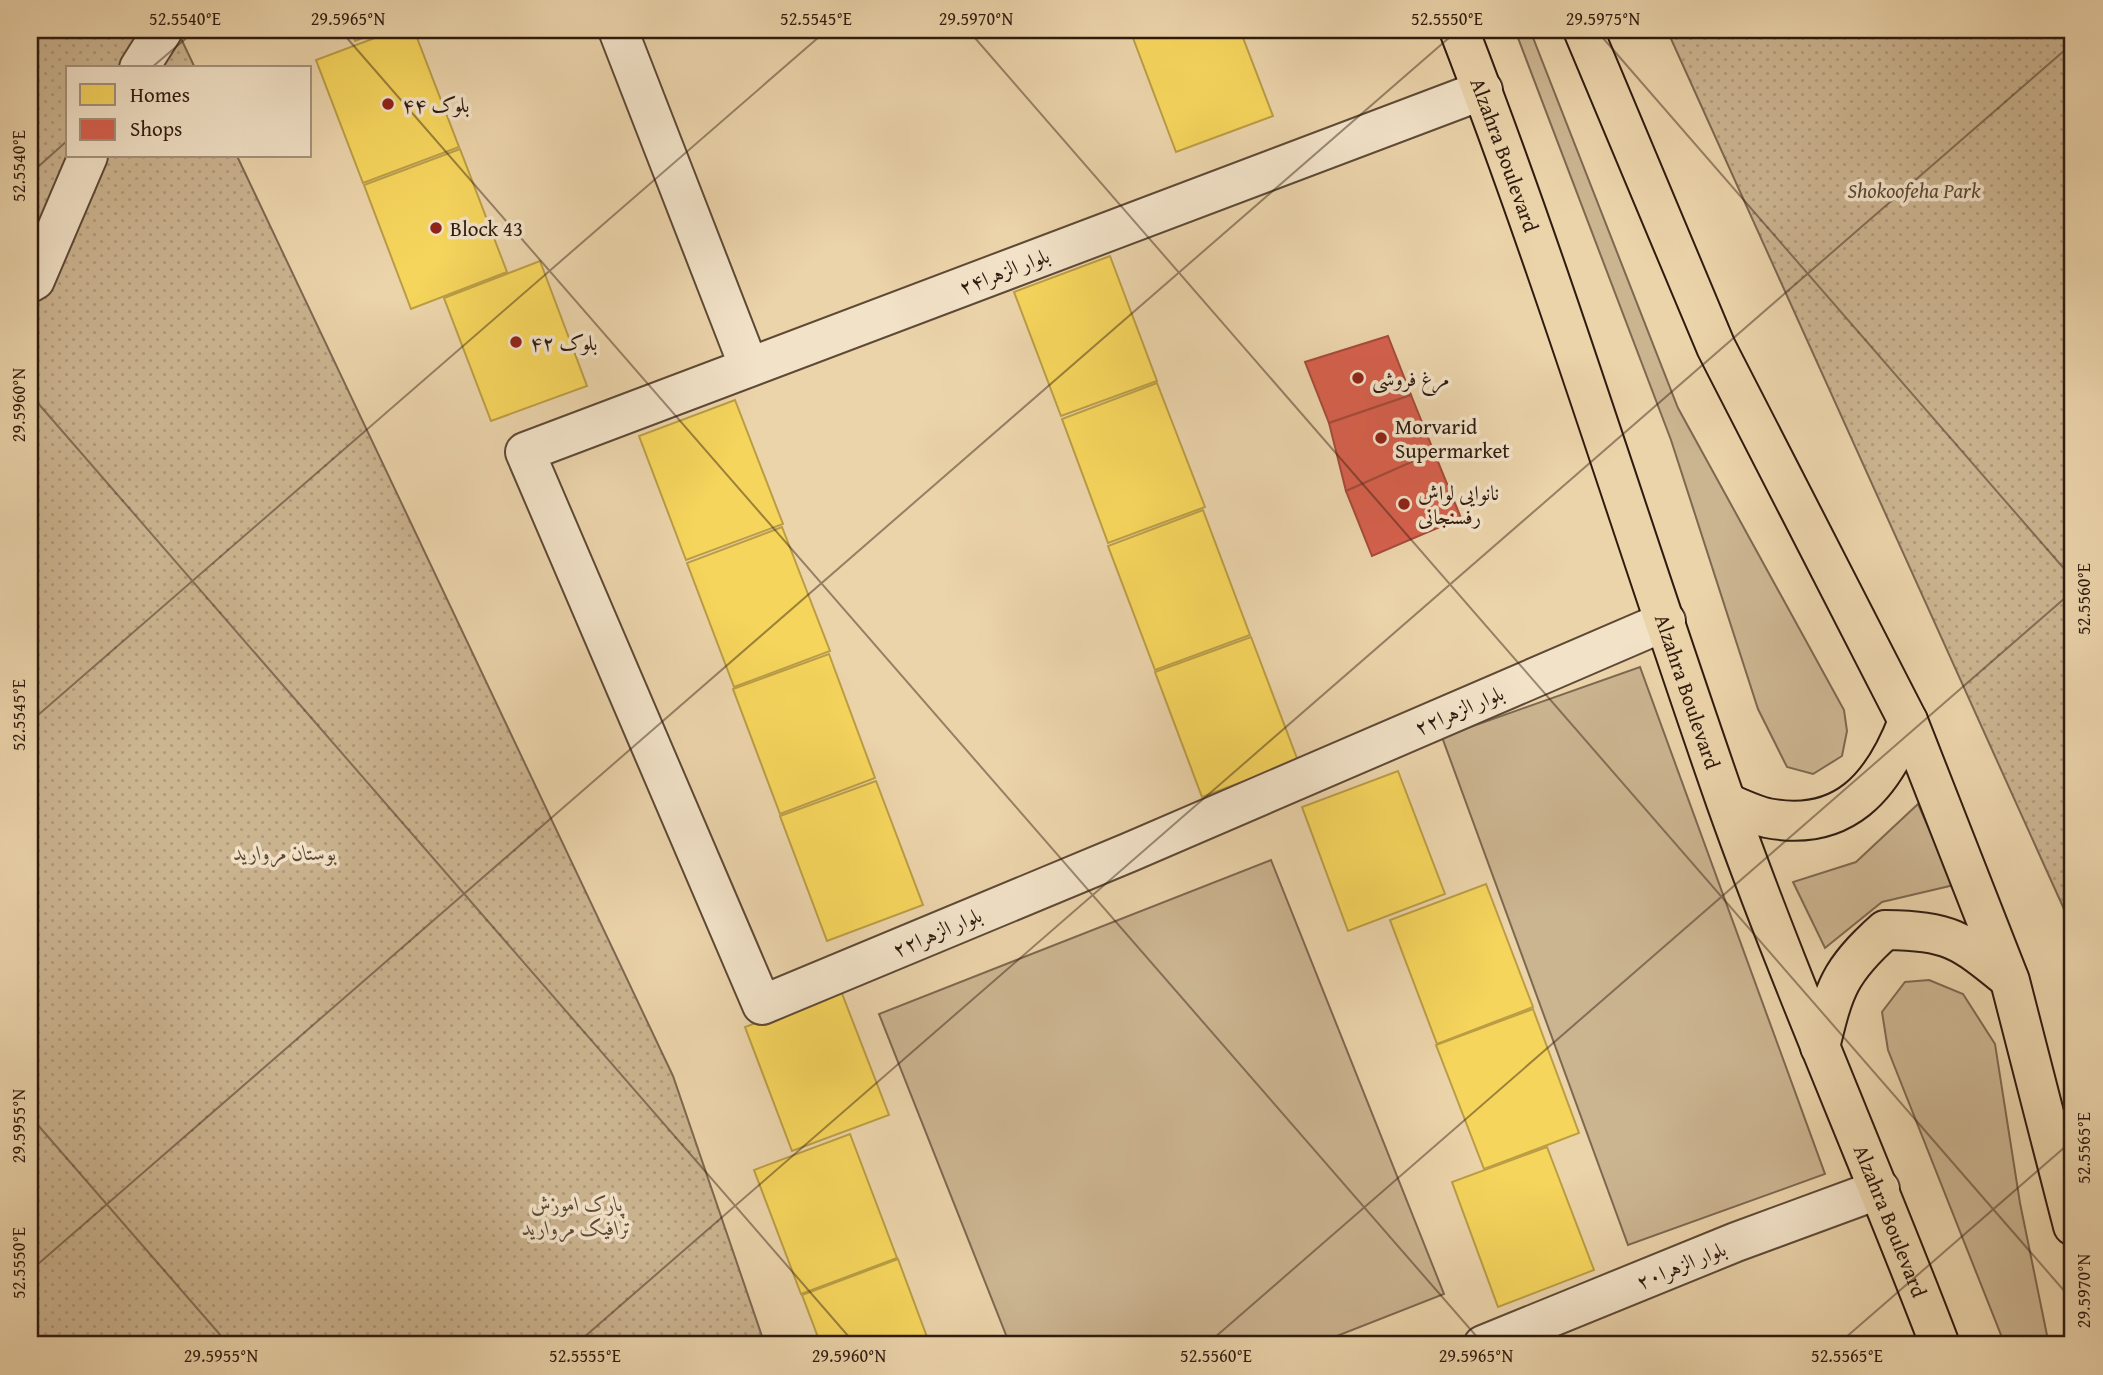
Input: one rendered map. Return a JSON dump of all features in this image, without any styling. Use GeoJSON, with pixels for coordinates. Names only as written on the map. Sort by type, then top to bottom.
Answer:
{"type":"FeatureCollection","features":[{"type":"Feature","properties":{"kind":"main road","name":"Alzahra Boulevard"},"geometry":{"type":"LineString","coordinates":[[1459,30],[1727,803],[1820,1048],[1880,1189],[1940,1345]]}},
{"type":"Feature","properties":{"kind":"main road"},"geometry":{"type":"LineString","coordinates":[[1583,30],[1716,347],[1908,721],[2010,981],[2073,1226]]}},
{"type":"Feature","properties":{"kind":"main road"},"geometry":{"type":"LineString","coordinates":[[1727,803],[1766,818],[1793,821],[1821,818],[1840,812],[1881,777],[1895,754],[1908,721]]}},
{"type":"Feature","properties":{"kind":"main road"},"geometry":{"type":"LineString","coordinates":[[1820,1048],[1834,990],[1864,948],[1885,930],[1918,930],[1951,937],[1974,951],[2010,981]]}},
{"type":"Feature","properties":{"kind":"street"},"geometry":{"type":"LineString","coordinates":[[140,66],[163,30]]}},
{"type":"Feature","properties":{"kind":"street"},"geometry":{"type":"LineString","coordinates":[[618,30],[749,367]]}},
{"type":"Feature","properties":{"kind":"street","name":"بلوار الزهرا۲۴"},"geometry":{"type":"LineString","coordinates":[[525,452],[1482,90]]}},
{"type":"Feature","properties":{"kind":"street"},"geometry":{"type":"LineString","coordinates":[[30,283],[35,280],[87,158]]}},
{"type":"Feature","properties":{"kind":"street","name":"بلوار الزهرا۲۲"},"geometry":{"type":"LineString","coordinates":[[525,452],[762,1005],[1129,852],[1666,621]]}},
{"type":"Feature","properties":{"kind":"street","name":"بلوار الزهرا۲۰"},"geometry":{"type":"LineString","coordinates":[[1483,1345],[1736,1242],[1880,1189]]}},
{"type":"Feature","properties":{"kind":"green space","name":"بوستان مروارید"},"geometry":{"type":"Polygon","coordinates":[[[30,30],[177,30],[194,66],[66,66],[66,158],[238,158],[673,1076],[765,1345],[30,1345],[30,30]]]}},
{"type":"Feature","properties":{"kind":"green space"},"geometry":{"type":"Polygon","coordinates":[[[1515,30],[1530,30],[1678,408],[1844,710],[1847,731],[1842,756],[1813,774],[1787,767],[1758,709],[1671,440],[1515,30]]]}},
{"type":"Feature","properties":{"kind":"green space","name":"Shokoofeha Park"},"geometry":{"type":"Polygon","coordinates":[[[1667,30],[2073,30],[2073,929],[1667,30]]]}},
{"type":"Feature","properties":{"kind":"green space"},"geometry":{"type":"Polygon","coordinates":[[[1640,667],[1825,1174],[1628,1245],[1442,737],[1640,667]]]}},
{"type":"Feature","properties":{"kind":"green space"},"geometry":{"type":"Polygon","coordinates":[[[1918,804],[1954,885],[1882,902],[1825,948],[1793,882],[1856,862],[1918,804]]]}},
{"type":"Feature","properties":{"kind":"green space"},"geometry":{"type":"Polygon","coordinates":[[[1271,860],[1444,1294],[1314,1345],[1010,1345],[879,1014],[1271,860]]]}},
{"type":"Feature","properties":{"kind":"green space"},"geometry":{"type":"Polygon","coordinates":[[[1929,980],[1963,994],[1995,1044],[2020,1203],[2049,1345],[2005,1345],[1888,1050],[1882,1012],[1905,982],[1929,980]]]}},
{"type":"Feature","properties":{"kind":"building: Homes"},"geometry":{"type":"Polygon","coordinates":[[[351,30],[384,30],[355,41],[351,30]]]}},
{"type":"Feature","properties":{"kind":"building: Homes","name":"بلوک ۴۴"},"geometry":{"type":"Polygon","coordinates":[[[396,30],[414,30],[459,147],[363,183],[316,60],[396,30]]]}},
{"type":"Feature","properties":{"kind":"building: Homes"},"geometry":{"type":"Polygon","coordinates":[[[1130,30],[1240,30],[1273,116],[1176,152],[1130,30]]]}},
{"type":"Feature","properties":{"kind":"building: Homes","name":"Block 43"},"geometry":{"type":"Polygon","coordinates":[[[460,149],[507,272],[411,309],[364,185],[460,149]]]}},
{"type":"Feature","properties":{"kind":"building: Homes"},"geometry":{"type":"Polygon","coordinates":[[[1110,256],[1157,381],[1061,416],[1014,292],[1110,256]]]}},
{"type":"Feature","properties":{"kind":"building: Homes","name":"بلوک ۴۲"},"geometry":{"type":"Polygon","coordinates":[[[540,261],[587,386],[491,421],[444,298],[540,261]]]}},
{"type":"Feature","properties":{"kind":"building: Homes"},"geometry":{"type":"Polygon","coordinates":[[[1157,383],[1205,507],[1108,543],[1062,419],[1157,383]]]}},
{"type":"Feature","properties":{"kind":"building: Homes"},"geometry":{"type":"Polygon","coordinates":[[[735,400],[783,524],[686,560],[639,436],[735,400]]]}},
{"type":"Feature","properties":{"kind":"building: Homes"},"geometry":{"type":"Polygon","coordinates":[[[1203,510],[1250,635],[1155,670],[1108,546],[1203,510]]]}},
{"type":"Feature","properties":{"kind":"building: Homes"},"geometry":{"type":"Polygon","coordinates":[[[782,527],[830,651],[734,687],[687,563],[782,527]]]}},
{"type":"Feature","properties":{"kind":"building: Homes"},"geometry":{"type":"Polygon","coordinates":[[[1251,637],[1298,761],[1202,797],[1155,672],[1251,637]]]}},
{"type":"Feature","properties":{"kind":"building: Homes"},"geometry":{"type":"Polygon","coordinates":[[[829,654],[875,778],[780,814],[733,689],[829,654]]]}},
{"type":"Feature","properties":{"kind":"building: Homes"},"geometry":{"type":"Polygon","coordinates":[[[1398,771],[1445,894],[1348,931],[1302,807],[1398,771]]]}},
{"type":"Feature","properties":{"kind":"building: Homes"},"geometry":{"type":"Polygon","coordinates":[[[876,781],[923,905],[827,941],[780,816],[876,781]]]}},
{"type":"Feature","properties":{"kind":"building: Homes"},"geometry":{"type":"Polygon","coordinates":[[[1486,884],[1533,1007],[1437,1044],[1390,920],[1486,884]]]}},
{"type":"Feature","properties":{"kind":"building: Homes"},"geometry":{"type":"Polygon","coordinates":[[[841,991],[889,1115],[792,1151],[745,1027],[841,991]]]}},
{"type":"Feature","properties":{"kind":"building: Homes"},"geometry":{"type":"Polygon","coordinates":[[[1533,1009],[1579,1133],[1484,1169],[1436,1045],[1533,1009]]]}},
{"type":"Feature","properties":{"kind":"building: Homes"},"geometry":{"type":"Polygon","coordinates":[[[850,1134],[897,1258],[801,1294],[754,1170],[850,1134]]]}},
{"type":"Feature","properties":{"kind":"building: Homes"},"geometry":{"type":"Polygon","coordinates":[[[1547,1147],[1594,1270],[1498,1307],[1452,1182],[1547,1147]]]}},
{"type":"Feature","properties":{"kind":"building: Homes"},"geometry":{"type":"Polygon","coordinates":[[[898,1259],[930,1345],[821,1345],[802,1295],[898,1259]]]}},
{"type":"Feature","properties":{"kind":"building: Shops","name":"مرغ فروشی"},"geometry":{"type":"Polygon","coordinates":[[[1388,336],[1411,395],[1329,423],[1305,362],[1388,336]]]}},
{"type":"Feature","properties":{"kind":"building: Shops","name":"Morvarid Supermarket"},"geometry":{"type":"Polygon","coordinates":[[[1411,395],[1434,452],[1346,491],[1329,423],[1411,395]]]}},
{"type":"Feature","properties":{"kind":"building: Shops","name":"نانوایی لواش رفسنجانی"},"geometry":{"type":"Polygon","coordinates":[[[1434,452],[1461,518],[1372,556],[1346,491],[1434,452]]]}},
{"type":"Feature","properties":{"kind":"place","name":"بلوک ۴۴"},"geometry":{"type":"Point","coordinates":[388,104]}},
{"type":"Feature","properties":{"kind":"place","name":"Block 43"},"geometry":{"type":"Point","coordinates":[436,228]}},
{"type":"Feature","properties":{"kind":"place","name":"بلوک ۴۲"},"geometry":{"type":"Point","coordinates":[516,342]}},
{"type":"Feature","properties":{"kind":"place","name":"مرغ فروشی"},"geometry":{"type":"Point","coordinates":[1358,378]}},
{"type":"Feature","properties":{"kind":"place","name":"Morvarid Supermarket"},"geometry":{"type":"Point","coordinates":[1381,438]}},
{"type":"Feature","properties":{"kind":"place","name":"نانوایی لواش رفسنجانی"},"geometry":{"type":"Point","coordinates":[1404,504]}},
{"type":"Feature","properties":{"kind":"park label","name":"پارک اموزش ترافیک مروارید"},"geometry":{"type":"Point","coordinates":[577,1215]}}]}
